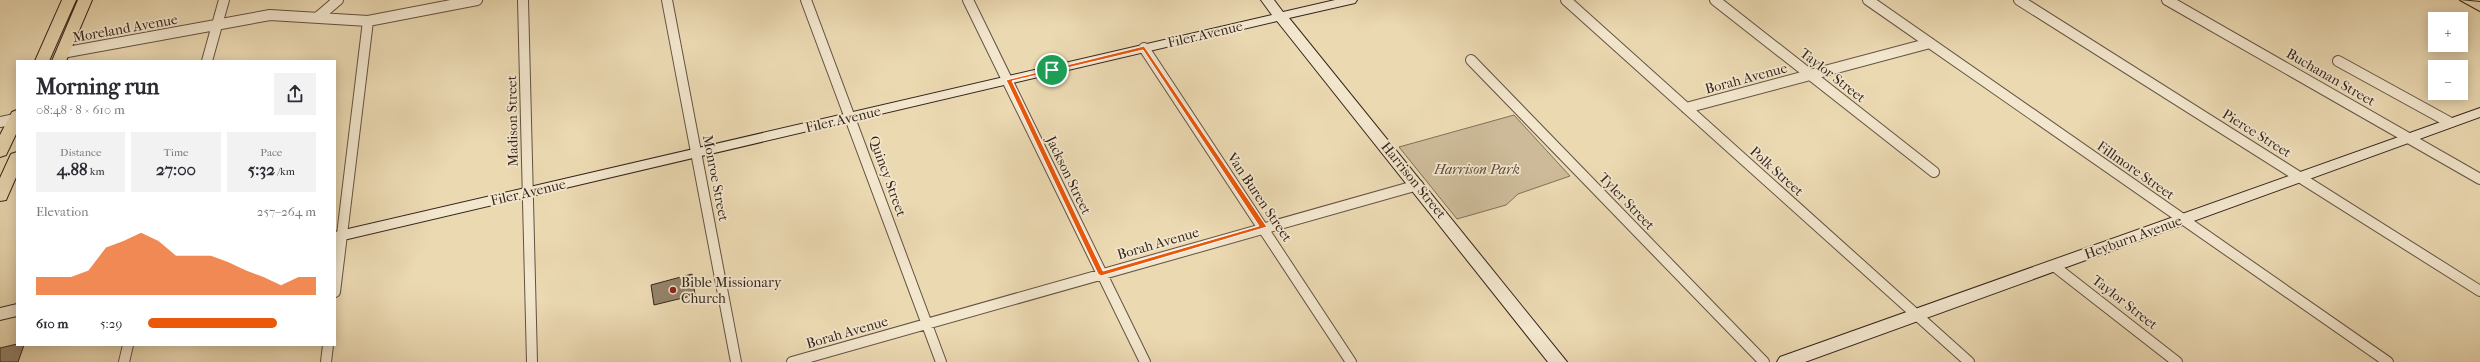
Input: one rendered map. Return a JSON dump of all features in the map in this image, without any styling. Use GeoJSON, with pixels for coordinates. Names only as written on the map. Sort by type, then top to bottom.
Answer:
{"type":"FeatureCollection","features":[{"type":"Feature","properties":{"kind":"main road"},"geometry":{"type":"LineString","coordinates":[[42,60],[69,0]]}},
{"type":"Feature","properties":{"kind":"main road"},"geometry":{"type":"LineString","coordinates":[[60,57],[85,0]]}},
{"type":"Feature","properties":{"kind":"main road"},"geometry":{"type":"LineString","coordinates":[[2466,0],[2480,7]]}},
{"type":"Feature","properties":{"kind":"main road"},"geometry":{"type":"LineString","coordinates":[[0,152],[16,117]]}},
{"type":"Feature","properties":{"kind":"main road"},"geometry":{"type":"LineString","coordinates":[[0,196],[16,159]]}},
{"type":"Feature","properties":{"kind":"street"},"geometry":{"type":"LineString","coordinates":[[207,60],[224,0]]}},
{"type":"Feature","properties":{"kind":"street"},"geometry":{"type":"LineString","coordinates":[[318,17],[338,0]]}},
{"type":"Feature","properties":{"kind":"street","name":"Moreland Avenue"},"geometry":{"type":"LineString","coordinates":[[60,57],[270,15],[368,21],[477,0]]}},
{"type":"Feature","properties":{"kind":"street","name":"Madison Street"},"geometry":{"type":"LineString","coordinates":[[523,0],[532,362]]}},
{"type":"Feature","properties":{"kind":"street","name":"Monroe Street"},"geometry":{"type":"LineString","coordinates":[[667,0],[736,362]]}},
{"type":"Feature","properties":{"kind":"street","name":"Quincy Street"},"geometry":{"type":"LineString","coordinates":[[806,0],[851,116],[941,362]]}},
{"type":"Feature","properties":{"kind":"street","name":"Jackson Street"},"geometry":{"type":"LineString","coordinates":[[968,0],[1145,362]]}},
{"type":"Feature","properties":{"kind":"street","name":"Harrison Street"},"geometry":{"type":"LineString","coordinates":[[1267,0],[1418,184],[1558,362]]}},
{"type":"Feature","properties":{"kind":"street","name":"Filer Avenue"},"geometry":{"type":"LineString","coordinates":[[339,236],[1351,0]]}},
{"type":"Feature","properties":{"kind":"street","name":"Polk Street"},"geometry":{"type":"LineString","coordinates":[[1566,0],[1969,362]]}},
{"type":"Feature","properties":{"kind":"street","name":"Taylor Street"},"geometry":{"type":"LineString","coordinates":[[1715,0],[1934,172]]}},
{"type":"Feature","properties":{"kind":"street","name":"Fillmore Street"},"geometry":{"type":"LineString","coordinates":[[1868,0],[2388,362]]}},
{"type":"Feature","properties":{"kind":"street","name":"Pierce Street"},"geometry":{"type":"LineString","coordinates":[[2019,0],[2480,291]]}},
{"type":"Feature","properties":{"kind":"street","name":"Buchanan Street"},"geometry":{"type":"LineString","coordinates":[[2168,0],[2480,179]]}},
{"type":"Feature","properties":{"kind":"street"},"geometry":{"type":"LineString","coordinates":[[336,278],[339,236],[368,21]]}},
{"type":"Feature","properties":{"kind":"street","name":"Borah Avenue"},"geometry":{"type":"LineString","coordinates":[[1686,108],[1930,43]]}},
{"type":"Feature","properties":{"kind":"street","name":"Van Buren Street"},"geometry":{"type":"LineString","coordinates":[[1144,48],[1351,362]]}},
{"type":"Feature","properties":{"kind":"street","name":"Tyler Street"},"geometry":{"type":"LineString","coordinates":[[1471,60],[1764,362]]}},
{"type":"Feature","properties":{"kind":"street"},"geometry":{"type":"LineString","coordinates":[[2338,61],[2449,122]]}},
{"type":"Feature","properties":{"kind":"street","name":"Heyburn Avenue"},"geometry":{"type":"LineString","coordinates":[[1786,362],[2182,219],[2302,178],[2406,137],[2480,112]]}},
{"type":"Feature","properties":{"kind":"street"},"geometry":{"type":"LineString","coordinates":[[0,122],[16,117]]}},
{"type":"Feature","properties":{"kind":"street","name":"Borah Avenue"},"geometry":{"type":"LineString","coordinates":[[792,362],[1418,184]]}},
{"type":"Feature","properties":{"kind":"street","name":"Taylor Street"},"geometry":{"type":"LineString","coordinates":[[2054,266],[2177,362]]}},
{"type":"Feature","properties":{"kind":"street"},"geometry":{"type":"LineString","coordinates":[[0,314],[16,310]]}},
{"type":"Feature","properties":{"kind":"street"},"geometry":{"type":"LineString","coordinates":[[124,362],[128,346]]}},
{"type":"Feature","properties":{"kind":"street"},"geometry":{"type":"LineString","coordinates":[[326,362],[328,346]]}},
{"type":"Feature","properties":{"kind":"green space","name":"Harrison Park"},"geometry":{"type":"Polygon","coordinates":[[[1514,115],[1570,176],[1518,194],[1506,205],[1457,219],[1399,147],[1514,115]]]}},
{"type":"Feature","properties":{"kind":"building","name":"Bible Missionary Church"},"geometry":{"type":"Polygon","coordinates":[[[692,274],[695,295],[654,305],[651,285],[692,274]]]}},
{"type":"Feature","properties":{"kind":"building"},"geometry":{"type":"Polygon","coordinates":[[[16,344],[16,346],[24,346],[18,362],[0,362],[0,348],[16,344]]]}},
{"type":"Feature","properties":{"kind":"place","name":"Bible Missionary Church"},"geometry":{"type":"Point","coordinates":[673,290]}},
{"type":"Feature","properties":{"kind":"route"},"geometry":{"type":"LineString","coordinates":[[1144,48],[1263,227],[1101,274],[1008,80],[1052,70],[1144,48]]}}]}
